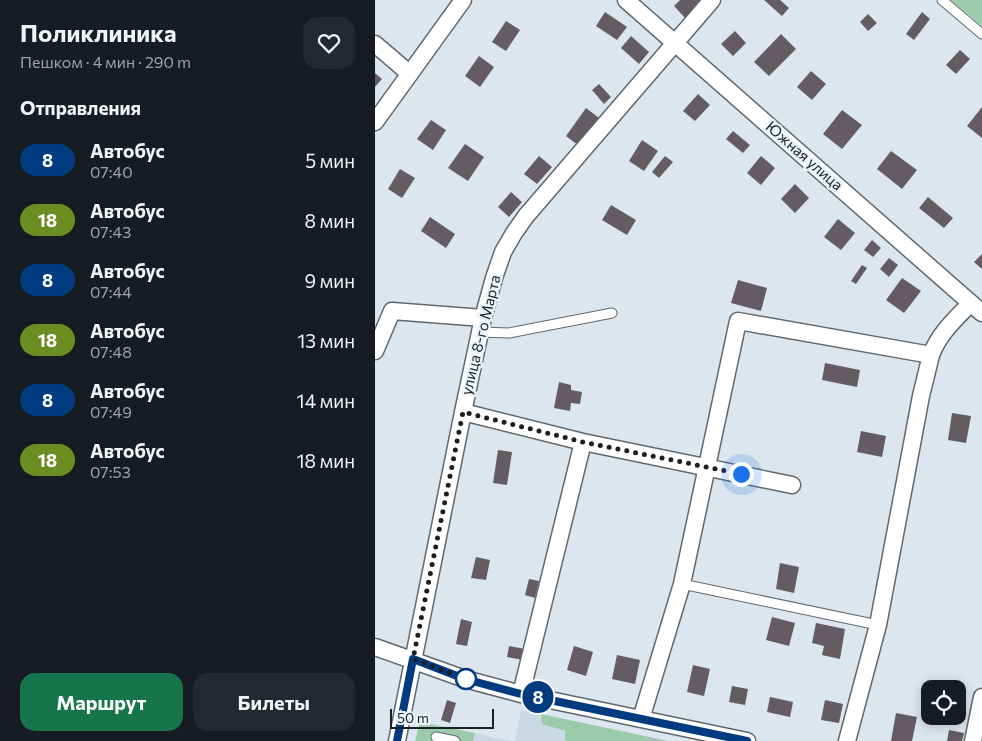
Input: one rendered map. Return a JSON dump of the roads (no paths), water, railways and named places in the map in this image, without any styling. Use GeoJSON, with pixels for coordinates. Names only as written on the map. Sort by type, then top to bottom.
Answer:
{"type":"FeatureCollection","features":[{"type":"Feature","properties":{"kind":"street"},"geometry":{"type":"LineString","coordinates":[[375,122],[463,0]]}},
{"type":"Feature","properties":{"kind":"street","name":"Южная улица"},"geometry":{"type":"LineString","coordinates":[[626,0],[976,308]]}},
{"type":"Feature","properties":{"kind":"street","name":"улица 8-го Марта"},"geometry":{"type":"LineString","coordinates":[[397,741],[463,412],[482,325],[498,264],[514,232],[532,208],[712,0]]}},
{"type":"Feature","properties":{"kind":"street"},"geometry":{"type":"LineString","coordinates":[[375,44],[410,74]]}},
{"type":"Feature","properties":{"kind":"street"},"geometry":{"type":"LineString","coordinates":[[847,741],[878,625],[921,396],[931,355],[944,331],[976,308]]}},
{"type":"Feature","properties":{"kind":"street"},"geometry":{"type":"LineString","coordinates":[[375,351],[392,312],[482,325]]}},
{"type":"Feature","properties":{"kind":"street"},"geometry":{"type":"LineString","coordinates":[[641,719],[682,584],[738,320],[931,355]]}},
{"type":"Feature","properties":{"kind":"street"},"geometry":{"type":"LineString","coordinates":[[463,412],[583,442],[792,485]]}},
{"type":"Feature","properties":{"kind":"street"},"geometry":{"type":"LineString","coordinates":[[521,694],[583,442]]}},
{"type":"Feature","properties":{"kind":"street"},"geometry":{"type":"LineString","coordinates":[[375,647],[465,679],[521,694],[641,719],[705,737],[747,741]]}},
{"type":"Feature","properties":{"kind":"street"},"geometry":{"type":"LineString","coordinates":[[973,741],[982,698]]}},
{"type":"Feature","properties":{"kind":"lane"},"geometry":{"type":"LineString","coordinates":[[942,0],[982,34]]}},
{"type":"Feature","properties":{"kind":"lane"},"geometry":{"type":"LineString","coordinates":[[482,325],[509,332],[612,313]]}},
{"type":"Feature","properties":{"kind":"lane"},"geometry":{"type":"LineString","coordinates":[[682,584],[878,625]]}},
{"type":"Feature","properties":{"kind":"lane"},"geometry":{"type":"LineString","coordinates":[[436,737],[455,741]]}}]}
